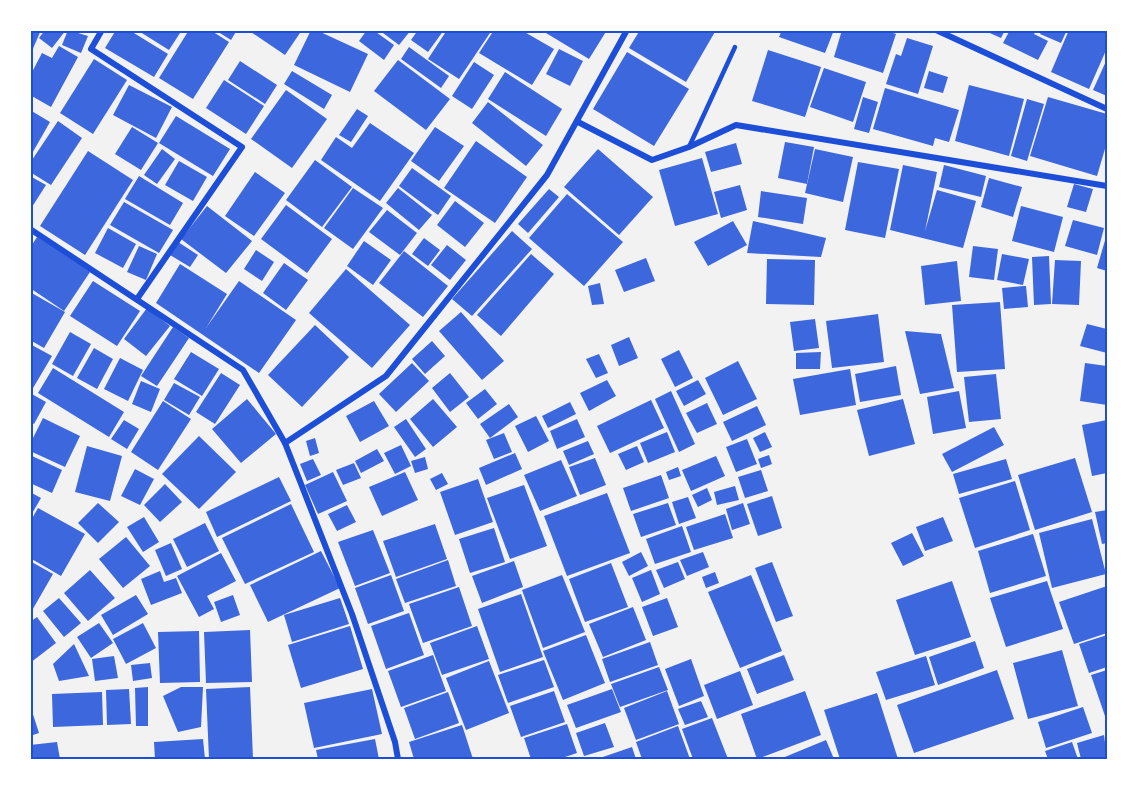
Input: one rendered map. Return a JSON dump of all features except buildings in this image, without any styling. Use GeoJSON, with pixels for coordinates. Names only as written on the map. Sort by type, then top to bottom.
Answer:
{"type":"FeatureCollection","features":[{"type":"Feature","properties":{"kind":"street"},"geometry":{"type":"LineString","coordinates":[[102,30],[91,49],[242,147],[136,299]]}},
{"type":"Feature","properties":{"kind":"street"},"geometry":{"type":"LineString","coordinates":[[285,443],[386,376],[547,175],[627,30]]}},
{"type":"Feature","properties":{"kind":"street"},"geometry":{"type":"LineString","coordinates":[[936,30],[1107,109]]}},
{"type":"Feature","properties":{"kind":"street"},"geometry":{"type":"LineString","coordinates":[[578,122],[652,160],[689,147],[736,125],[1107,186]]}},
{"type":"Feature","properties":{"kind":"street"},"geometry":{"type":"LineString","coordinates":[[30,228],[243,369],[285,443],[352,614],[398,759]]}},
{"type":"Feature","properties":{"kind":"lane"},"geometry":{"type":"LineString","coordinates":[[689,147],[735,47]]}}]}
